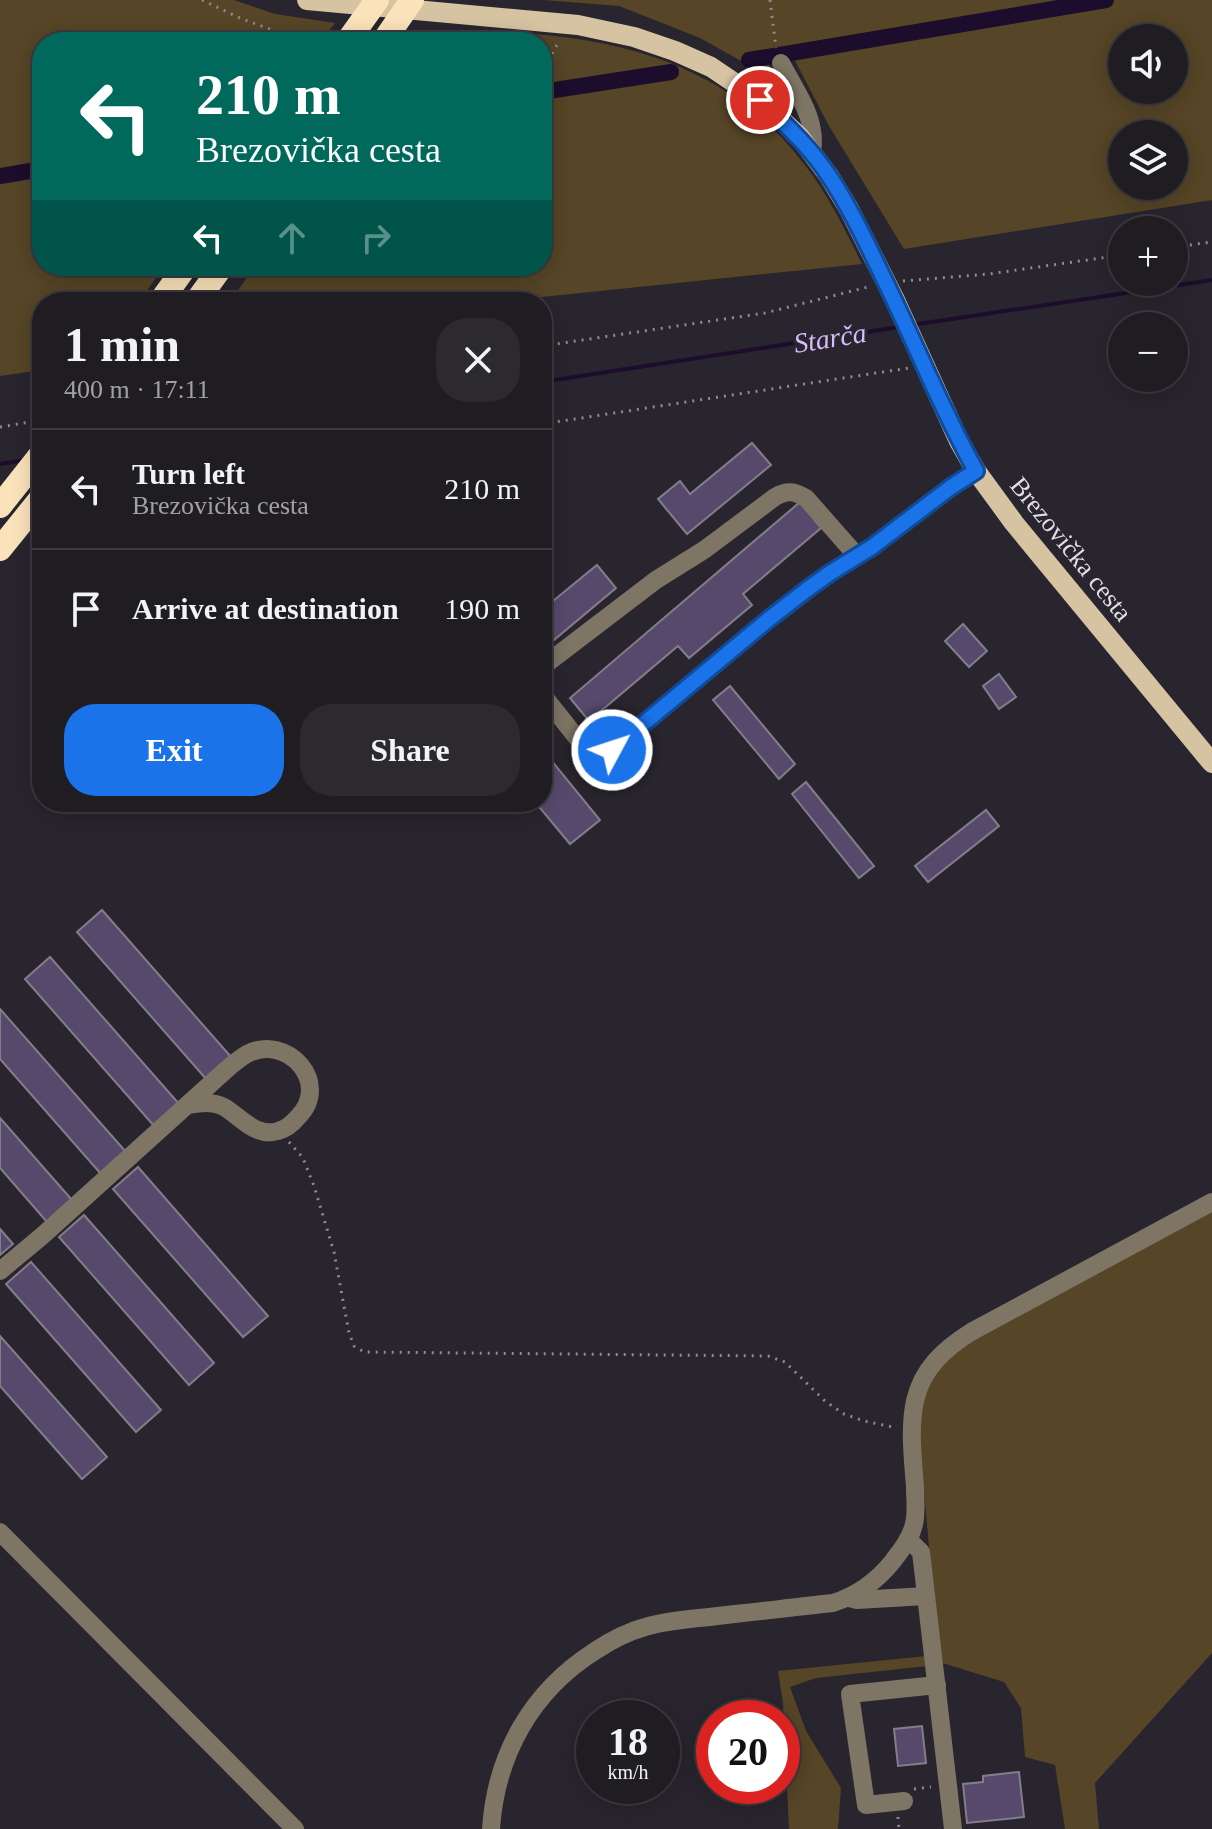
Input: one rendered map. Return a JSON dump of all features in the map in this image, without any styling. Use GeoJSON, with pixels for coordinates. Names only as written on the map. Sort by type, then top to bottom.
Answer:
{"type":"FeatureCollection","features":[{"type":"Feature","properties":{"kind":"highway"},"geometry":{"type":"LineString","coordinates":[[354,32],[377,0]]}},
{"type":"Feature","properties":{"kind":"highway"},"geometry":{"type":"LineString","coordinates":[[390,32],[412,0]]}},
{"type":"Feature","properties":{"kind":"highway"},"geometry":{"type":"LineString","coordinates":[[0,506],[32,466]]}},
{"type":"Feature","properties":{"kind":"highway"},"geometry":{"type":"LineString","coordinates":[[0,549],[32,509]]}},
{"type":"Feature","properties":{"kind":"main road","name":"Brezovička cesta"},"geometry":{"type":"LineString","coordinates":[[307,0],[567,24],[634,37],[711,67],[760,100],[799,136],[849,209],[976,471],[1014,523],[1212,763]]}},
{"type":"Feature","properties":{"kind":"street"},"geometry":{"type":"LineString","coordinates":[[781,63],[811,120],[815,137],[812,153]]}},
{"type":"Feature","properties":{"kind":"street"},"geometry":{"type":"LineString","coordinates":[[552,707],[585,748],[597,755],[612,750],[769,619],[976,471]]}},
{"type":"Feature","properties":{"kind":"street"},"geometry":{"type":"LineString","coordinates":[[552,659],[656,580],[786,491],[806,498],[857,556]]}},
{"type":"Feature","properties":{"kind":"street"},"geometry":{"type":"LineString","coordinates":[[0,1271],[227,1069],[248,1054],[265,1049],[283,1051],[297,1060],[306,1072],[310,1085],[305,1110],[277,1132],[252,1128],[223,1106],[206,1102],[188,1105]]}},
{"type":"Feature","properties":{"kind":"street"},"geometry":{"type":"LineString","coordinates":[[491,1829],[497,1788],[518,1730],[548,1688],[572,1665],[607,1643],[642,1627],[670,1621],[833,1603],[867,1586],[884,1572],[914,1527],[912,1431],[915,1401],[934,1361],[971,1332],[1212,1202]]}},
{"type":"Feature","properties":{"kind":"street"},"geometry":{"type":"LineString","coordinates":[[0,1532],[295,1829]]}},
{"type":"Feature","properties":{"kind":"street"},"geometry":{"type":"LineString","coordinates":[[908,1539],[921,1552],[953,1829]]}},
{"type":"Feature","properties":{"kind":"street"},"geometry":{"type":"LineString","coordinates":[[848,1598],[926,1596]]}},
{"type":"Feature","properties":{"kind":"street"},"geometry":{"type":"LineString","coordinates":[[901,1801],[866,1805],[850,1694],[937,1685]]}},
{"type":"Feature","properties":{"kind":"path"},"geometry":{"type":"LineString","coordinates":[[202,0],[278,32]]}},
{"type":"Feature","properties":{"kind":"path"},"geometry":{"type":"LineString","coordinates":[[770,0],[773,35],[781,63]]}},
{"type":"Feature","properties":{"kind":"path"},"geometry":{"type":"LineString","coordinates":[[552,54],[567,24]]}},
{"type":"Feature","properties":{"kind":"path"},"geometry":{"type":"LineString","coordinates":[[1188,245],[1212,242]]}},
{"type":"Feature","properties":{"kind":"path"},"geometry":{"type":"LineString","coordinates":[[552,345],[1108,257]]}},
{"type":"Feature","properties":{"kind":"path"},"geometry":{"type":"LineString","coordinates":[[552,422],[921,359]]}},
{"type":"Feature","properties":{"kind":"path"},"geometry":{"type":"LineString","coordinates":[[0,427],[32,422]]}},
{"type":"Feature","properties":{"kind":"path"},"geometry":{"type":"LineString","coordinates":[[277,1132],[303,1158],[334,1252],[349,1333],[354,1346],[364,1352],[768,1356],[785,1362],[825,1401],[844,1414],[912,1431]]}},
{"type":"Feature","properties":{"kind":"path"},"geometry":{"type":"LineString","coordinates":[[901,1801],[897,1791],[948,1785]]}},
{"type":"Feature","properties":{"kind":"shaded area"},"geometry":{"type":"Polygon","coordinates":[[[0,0],[234,0],[275,14],[335,23],[328,32],[32,32],[32,276],[157,276],[146,292],[32,292],[32,371],[0,376],[0,0]]]}},
{"type":"Feature","properties":{"kind":"shaded area"},"geometry":{"type":"Polygon","coordinates":[[[543,0],[1212,0],[1212,200],[904,249],[829,126],[790,51],[766,56],[775,80],[700,38],[619,6],[543,0]]]}},
{"type":"Feature","properties":{"kind":"shaded area"},"geometry":{"type":"Polygon","coordinates":[[[476,31],[494,32],[421,32],[476,31]]]}},
{"type":"Feature","properties":{"kind":"shaded area"},"geometry":{"type":"Polygon","coordinates":[[[552,37],[632,50],[680,67],[725,91],[767,123],[804,164],[843,225],[862,264],[552,296],[552,292],[237,292],[248,276],[552,276],[552,37]]]}},
{"type":"Feature","properties":{"kind":"shaded area"},"geometry":{"type":"Polygon","coordinates":[[[1212,1209],[1212,1653],[1095,1783],[1099,1829],[1065,1829],[1055,1765],[1025,1757],[1021,1708],[1004,1682],[939,1662],[919,1432],[922,1407],[933,1376],[956,1347],[1212,1209]]]}},
{"type":"Feature","properties":{"kind":"shaded area"},"geometry":{"type":"Polygon","coordinates":[[[926,1656],[928,1666],[816,1678],[790,1687],[795,1700],[782,1700],[778,1671],[926,1656]]]}},
{"type":"Feature","properties":{"kind":"shaded area"},"geometry":{"type":"Polygon","coordinates":[[[800,1714],[806,1731],[841,1788],[838,1829],[789,1829],[788,1804],[800,1804],[800,1714]]]}},
{"type":"Feature","properties":{"kind":"building"},"geometry":{"type":"Polygon","coordinates":[[[752,443],[771,465],[687,534],[658,499],[680,481],[690,494],[752,443]]]}},
{"type":"Feature","properties":{"kind":"building"},"geometry":{"type":"Polygon","coordinates":[[[800,502],[821,528],[743,594],[752,605],[689,658],[678,646],[589,721],[570,698],[800,502]]]}},
{"type":"Feature","properties":{"kind":"building"},"geometry":{"type":"Polygon","coordinates":[[[597,565],[616,588],[552,642],[552,602],[597,565]]]}},
{"type":"Feature","properties":{"kind":"building"},"geometry":{"type":"Polygon","coordinates":[[[963,624],[987,651],[969,667],[945,641],[963,624]]]}},
{"type":"Feature","properties":{"kind":"building"},"geometry":{"type":"Polygon","coordinates":[[[999,674],[1016,697],[999,709],[983,686],[999,674]]]}},
{"type":"Feature","properties":{"kind":"building"},"geometry":{"type":"Polygon","coordinates":[[[730,686],[795,764],[779,779],[713,700],[730,686]]]}},
{"type":"Feature","properties":{"kind":"building"},"geometry":{"type":"Polygon","coordinates":[[[552,761],[600,820],[570,844],[543,812],[552,812],[552,761]]]}},
{"type":"Feature","properties":{"kind":"building"},"geometry":{"type":"Polygon","coordinates":[[[806,782],[874,866],[859,878],[792,794],[806,782]]]}},
{"type":"Feature","properties":{"kind":"building"},"geometry":{"type":"Polygon","coordinates":[[[986,810],[999,826],[928,882],[915,866],[986,810]]]}},
{"type":"Feature","properties":{"kind":"building"},"geometry":{"type":"Polygon","coordinates":[[[102,910],[232,1058],[207,1080],[77,932],[102,910]]]}},
{"type":"Feature","properties":{"kind":"building"},"geometry":{"type":"Polygon","coordinates":[[[50,957],[180,1105],[155,1127],[25,979],[50,957]]]}},
{"type":"Feature","properties":{"kind":"building"},"geometry":{"type":"Polygon","coordinates":[[[0,1009],[126,1152],[101,1174],[0,1059],[0,1009]]]}},
{"type":"Feature","properties":{"kind":"building"},"geometry":{"type":"Polygon","coordinates":[[[0,1118],[72,1200],[47,1222],[0,1168],[0,1118]]]}},
{"type":"Feature","properties":{"kind":"building"},"geometry":{"type":"Polygon","coordinates":[[[138,1167],[268,1316],[243,1337],[113,1189],[138,1167]]]}},
{"type":"Feature","properties":{"kind":"building"},"geometry":{"type":"Polygon","coordinates":[[[84,1215],[214,1363],[189,1385],[59,1237],[84,1215]]]}},
{"type":"Feature","properties":{"kind":"building"},"geometry":{"type":"Polygon","coordinates":[[[0,1229],[13,1244],[0,1255],[0,1229]]]}},
{"type":"Feature","properties":{"kind":"building"},"geometry":{"type":"Polygon","coordinates":[[[31,1262],[161,1410],[136,1432],[6,1284],[31,1262]]]}},
{"type":"Feature","properties":{"kind":"building"},"geometry":{"type":"Polygon","coordinates":[[[0,1336],[107,1457],[82,1479],[0,1386],[0,1336]]]}},
{"type":"Feature","properties":{"kind":"building"},"geometry":{"type":"Polygon","coordinates":[[[922,1726],[926,1763],[898,1766],[894,1729],[922,1726]]]}},
{"type":"Feature","properties":{"kind":"building"},"geometry":{"type":"Polygon","coordinates":[[[1019,1772],[1024,1817],[967,1823],[963,1784],[983,1782],[983,1776],[1019,1772]]]}},
{"type":"Feature","properties":{"kind":"waterway"},"geometry":{"type":"LineString","coordinates":[[749,60],[1106,0]]}},
{"type":"Feature","properties":{"kind":"waterway"},"geometry":{"type":"LineString","coordinates":[[552,90],[671,72]]}},
{"type":"Feature","properties":{"kind":"waterway"},"geometry":{"type":"LineString","coordinates":[[0,176],[32,171]]}},
{"type":"Feature","properties":{"kind":"waterway","name":"Starča"},"geometry":{"type":"LineString","coordinates":[[912,325],[1212,280]]}},
{"type":"Feature","properties":{"kind":"waterway","name":"Starča"},"geometry":{"type":"LineString","coordinates":[[552,380],[899,327]]}},
{"type":"Feature","properties":{"kind":"waterway","name":"Starča"},"geometry":{"type":"LineString","coordinates":[[0,464],[25,460]]}},
{"type":"Feature","properties":{"kind":"route"},"geometry":{"type":"LineString","coordinates":[[612,750],[809,588],[872,547],[976,471],[849,209],[799,136],[760,100]]}}]}
